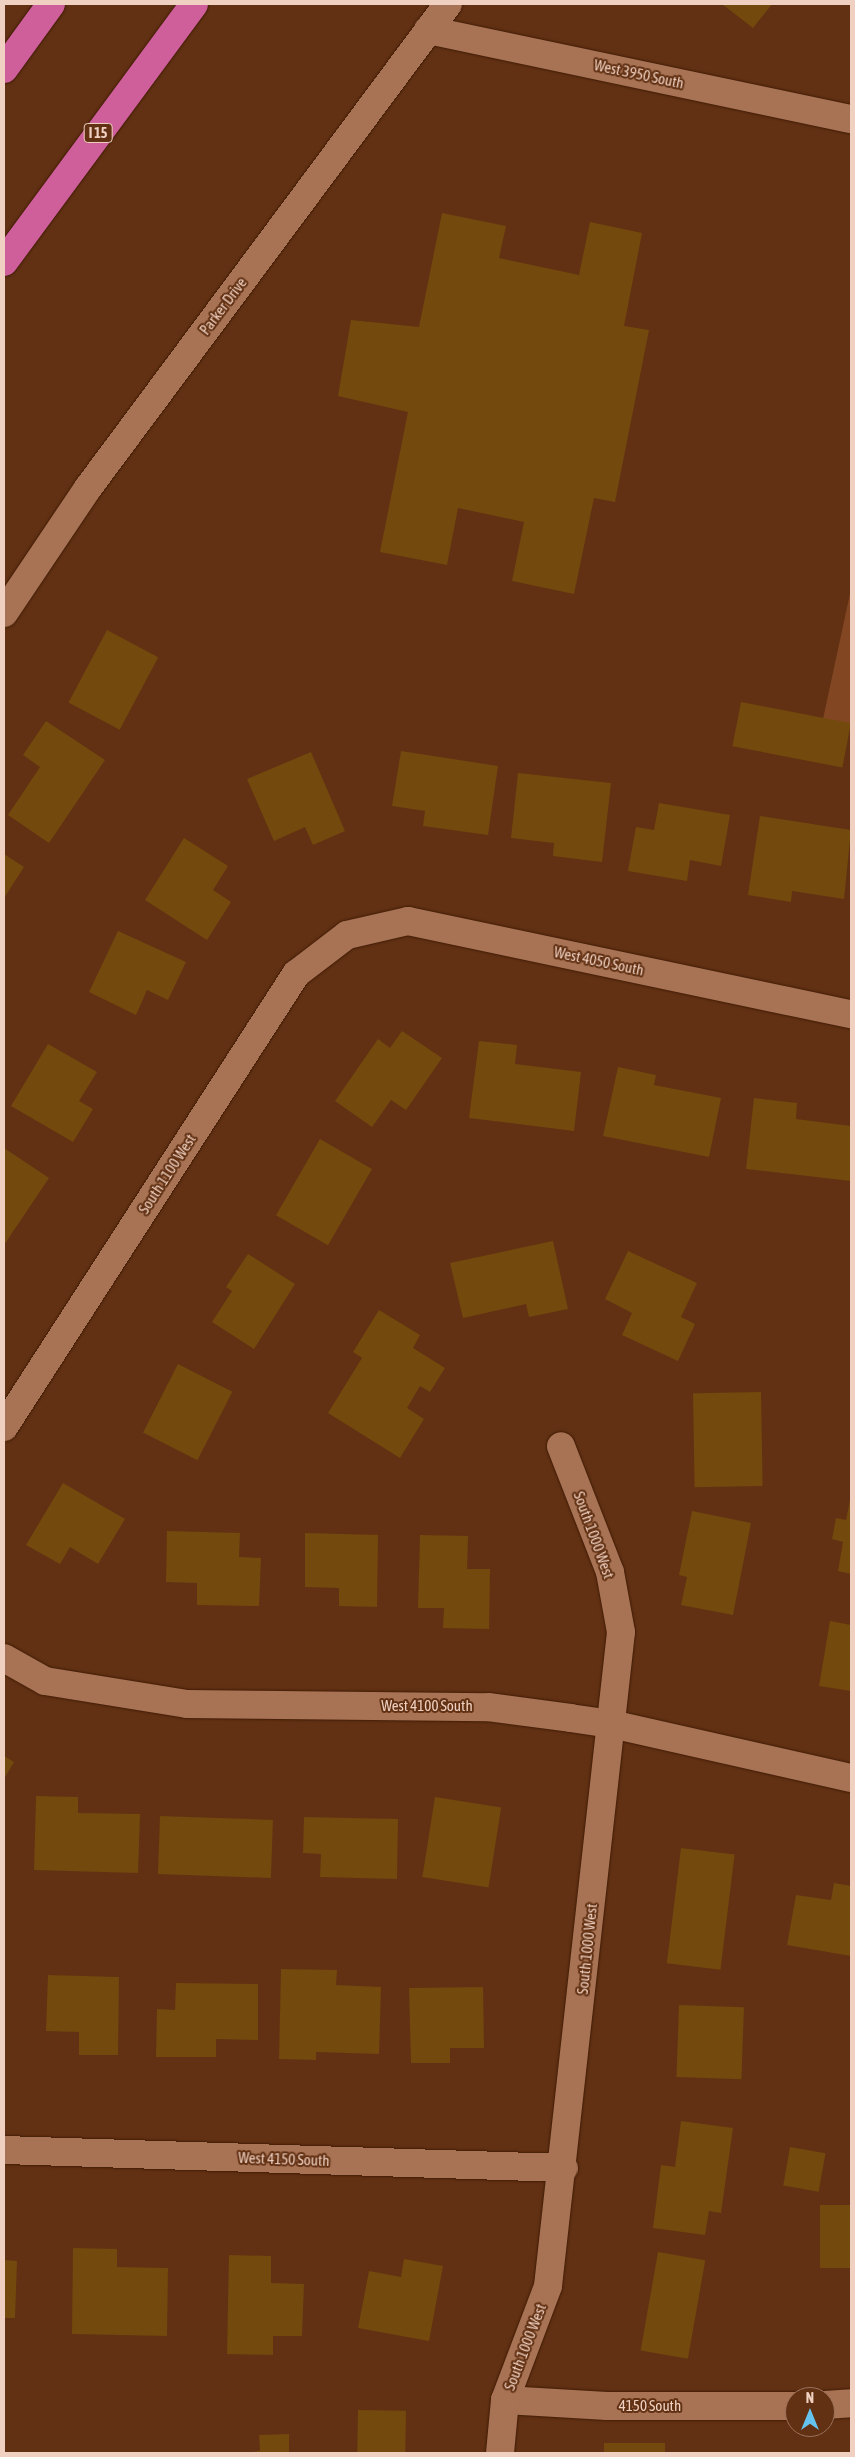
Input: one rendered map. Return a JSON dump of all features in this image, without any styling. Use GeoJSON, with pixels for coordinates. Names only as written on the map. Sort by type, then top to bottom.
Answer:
{"type":"FeatureCollection","features":[{"type":"Feature","properties":{"kind":"highway"},"geometry":{"type":"LineString","coordinates":[[4,69],[52,4]]}},
{"type":"Feature","properties":{"kind":"highway","name":"I 15"},"geometry":{"type":"LineString","coordinates":[[4,262],[194,4]]}},
{"type":"Feature","properties":{"kind":"street","name":"Parker Drive"},"geometry":{"type":"LineString","coordinates":[[4,614],[88,488],[448,4]]}},
{"type":"Feature","properties":{"kind":"street","name":"West 3950 South"},"geometry":{"type":"LineString","coordinates":[[428,30],[851,119]]}},
{"type":"Feature","properties":{"kind":"street","name":"West 4050 South"},"geometry":{"type":"LineString","coordinates":[[347,935],[408,921],[851,1014]]}},
{"type":"Feature","properties":{"kind":"street","name":"South 1100 West"},"geometry":{"type":"LineString","coordinates":[[4,1427],[296,974],[347,935]]}},
{"type":"Feature","properties":{"kind":"street","name":"South 1000 West"},"geometry":{"type":"LineString","coordinates":[[500,2453],[505,2400],[548,2286],[564,2168],[621,1632],[610,1572],[561,1446]]}},
{"type":"Feature","properties":{"kind":"street","name":"West 4100 South"},"geometry":{"type":"LineString","coordinates":[[4,1658],[45,1681],[187,1704],[488,1706],[611,1724],[851,1778]]}},
{"type":"Feature","properties":{"kind":"street","name":"West 4150 South"},"geometry":{"type":"LineString","coordinates":[[4,2150],[564,2168]]}},
{"type":"Feature","properties":{"kind":"street","name":"4150 South"},"geometry":{"type":"LineString","coordinates":[[505,2400],[607,2406],[785,2406]]}},
{"type":"Feature","properties":{"kind":"street"},"geometry":{"type":"LineString","coordinates":[[835,2404],[851,2402]]}},
{"type":"Feature","properties":{"kind":"shaded area"},"geometry":{"type":"Polygon","coordinates":[[[851,589],[851,724],[823,719],[851,589]]]}},
{"type":"Feature","properties":{"kind":"building"},"geometry":{"type":"Polygon","coordinates":[[[722,4],[772,4],[753,28],[722,4]]]}},
{"type":"Feature","properties":{"kind":"building"},"geometry":{"type":"Polygon","coordinates":[[[442,213],[506,226],[499,258],[579,275],[590,222],[642,233],[624,326],[649,330],[615,502],[594,498],[574,594],[512,581],[524,522],[458,508],[447,565],[380,552],[408,412],[338,396],[351,320],[419,327],[442,213]]]}},
{"type":"Feature","properties":{"kind":"building"},"geometry":{"type":"Polygon","coordinates":[[[107,630],[158,657],[120,730],[69,702],[107,630]]]}},
{"type":"Feature","properties":{"kind":"building"},"geometry":{"type":"Polygon","coordinates":[[[741,702],[851,723],[842,768],[732,746],[741,702]]]}},
{"type":"Feature","properties":{"kind":"building"},"geometry":{"type":"Polygon","coordinates":[[[46,721],[105,760],[49,843],[8,815],[40,767],[23,755],[46,721]]]}},
{"type":"Feature","properties":{"kind":"building"},"geometry":{"type":"Polygon","coordinates":[[[401,751],[498,766],[488,835],[423,826],[425,811],[392,806],[401,751]]]}},
{"type":"Feature","properties":{"kind":"building"},"geometry":{"type":"Polygon","coordinates":[[[311,752],[345,831],[313,845],[305,827],[274,841],[247,779],[311,752]]]}},
{"type":"Feature","properties":{"kind":"building"},"geometry":{"type":"Polygon","coordinates":[[[518,773],[611,783],[602,862],[553,856],[554,843],[511,838],[518,773]]]}},
{"type":"Feature","properties":{"kind":"building"},"geometry":{"type":"Polygon","coordinates":[[[659,803],[730,815],[721,866],[690,860],[687,881],[628,871],[636,827],[654,830],[659,803]]]}},
{"type":"Feature","properties":{"kind":"building"},"geometry":{"type":"Polygon","coordinates":[[[760,816],[851,830],[844,899],[792,891],[791,902],[748,895],[760,816]]]}},
{"type":"Feature","properties":{"kind":"building"},"geometry":{"type":"Polygon","coordinates":[[[184,838],[228,866],[213,890],[231,902],[207,940],[145,900],[184,838]]]}},
{"type":"Feature","properties":{"kind":"building"},"geometry":{"type":"Polygon","coordinates":[[[4,854],[24,867],[4,898],[4,854]]]}},
{"type":"Feature","properties":{"kind":"building"},"geometry":{"type":"Polygon","coordinates":[[[118,931],[186,962],[168,1000],[147,990],[136,1015],[89,992],[118,931]]]}},
{"type":"Feature","properties":{"kind":"building"},"geometry":{"type":"Polygon","coordinates":[[[402,1031],[442,1058],[406,1110],[391,1100],[372,1127],[335,1101],[378,1039],[390,1048],[402,1031]]]}},
{"type":"Feature","properties":{"kind":"building"},"geometry":{"type":"Polygon","coordinates":[[[479,1041],[517,1045],[515,1064],[581,1072],[574,1131],[469,1118],[479,1041]]]}},
{"type":"Feature","properties":{"kind":"building"},"geometry":{"type":"Polygon","coordinates":[[[48,1044],[97,1072],[79,1101],[93,1109],[73,1142],[11,1106],[48,1044]]]}},
{"type":"Feature","properties":{"kind":"building"},"geometry":{"type":"Polygon","coordinates":[[[618,1067],[656,1075],[654,1085],[721,1098],[709,1157],[603,1136],[618,1067]]]}},
{"type":"Feature","properties":{"kind":"building"},"geometry":{"type":"Polygon","coordinates":[[[754,1098],[797,1103],[796,1119],[851,1126],[851,1181],[746,1169],[754,1098]]]}},
{"type":"Feature","properties":{"kind":"building"},"geometry":{"type":"Polygon","coordinates":[[[320,1139],[372,1169],[328,1245],[276,1215],[320,1139]]]}},
{"type":"Feature","properties":{"kind":"building"},"geometry":{"type":"Polygon","coordinates":[[[4,1148],[49,1178],[4,1245],[4,1148]]]}},
{"type":"Feature","properties":{"kind":"building"},"geometry":{"type":"Polygon","coordinates":[[[553,1241],[568,1309],[529,1317],[526,1304],[463,1318],[450,1263],[553,1241]]]}},
{"type":"Feature","properties":{"kind":"building"},"geometry":{"type":"Polygon","coordinates":[[[628,1251],[697,1283],[681,1317],[695,1324],[678,1361],[622,1335],[632,1313],[605,1299],[628,1251]]]}},
{"type":"Feature","properties":{"kind":"building"},"geometry":{"type":"Polygon","coordinates":[[[248,1254],[295,1284],[254,1349],[212,1322],[232,1291],[226,1287],[248,1254]]]}},
{"type":"Feature","properties":{"kind":"building"},"geometry":{"type":"Polygon","coordinates":[[[379,1310],[420,1335],[413,1348],[445,1368],[430,1392],[420,1386],[407,1408],[424,1419],[400,1458],[328,1413],[362,1358],[353,1352],[379,1310]]]}},
{"type":"Feature","properties":{"kind":"building"},"geometry":{"type":"Polygon","coordinates":[[[178,1364],[232,1392],[197,1460],[143,1433],[178,1364]]]}},
{"type":"Feature","properties":{"kind":"building"},"geometry":{"type":"Polygon","coordinates":[[[761,1392],[763,1486],[695,1487],[693,1393],[761,1392]]]}},
{"type":"Feature","properties":{"kind":"building"},"geometry":{"type":"Polygon","coordinates":[[[63,1483],[125,1519],[98,1564],[70,1547],[60,1564],[26,1545],[63,1483]]]}},
{"type":"Feature","properties":{"kind":"building"},"geometry":{"type":"Polygon","coordinates":[[[850,1500],[851,1574],[838,1571],[843,1542],[832,1539],[836,1518],[846,1520],[850,1500]]]}},
{"type":"Feature","properties":{"kind":"building"},"geometry":{"type":"Polygon","coordinates":[[[692,1511],[751,1523],[733,1615],[681,1605],[687,1577],[679,1575],[692,1511]]]}},
{"type":"Feature","properties":{"kind":"building"},"geometry":{"type":"Polygon","coordinates":[[[167,1531],[240,1533],[239,1557],[261,1558],[259,1606],[197,1605],[197,1583],[166,1582],[167,1531]]]}},
{"type":"Feature","properties":{"kind":"building"},"geometry":{"type":"Polygon","coordinates":[[[305,1533],[378,1535],[377,1607],[339,1606],[339,1588],[305,1587],[305,1533]]]}},
{"type":"Feature","properties":{"kind":"building"},"geometry":{"type":"Polygon","coordinates":[[[420,1535],[468,1536],[467,1569],[490,1569],[489,1629],[443,1628],[444,1608],[418,1608],[420,1535]]]}},
{"type":"Feature","properties":{"kind":"building"},"geometry":{"type":"Polygon","coordinates":[[[830,1621],[851,1625],[851,1691],[819,1686],[830,1621]]]}},
{"type":"Feature","properties":{"kind":"building"},"geometry":{"type":"Polygon","coordinates":[[[4,1756],[14,1762],[4,1779],[4,1756]]]}},
{"type":"Feature","properties":{"kind":"building"},"geometry":{"type":"Polygon","coordinates":[[[36,1796],[78,1797],[78,1813],[140,1814],[138,1873],[34,1870],[36,1796]]]}},
{"type":"Feature","properties":{"kind":"building"},"geometry":{"type":"Polygon","coordinates":[[[435,1797],[501,1807],[489,1887],[422,1877],[435,1797]]]}},
{"type":"Feature","properties":{"kind":"building"},"geometry":{"type":"Polygon","coordinates":[[[160,1816],[273,1820],[271,1878],[158,1874],[160,1816]]]}},
{"type":"Feature","properties":{"kind":"building"},"geometry":{"type":"Polygon","coordinates":[[[304,1817],[398,1819],[397,1879],[320,1877],[321,1854],[303,1853],[304,1817]]]}},
{"type":"Feature","properties":{"kind":"building"},"geometry":{"type":"Polygon","coordinates":[[[681,1848],[735,1855],[720,1970],[667,1963],[681,1848]]]}},
{"type":"Feature","properties":{"kind":"building"},"geometry":{"type":"Polygon","coordinates":[[[834,1883],[851,1886],[851,1956],[787,1945],[796,1895],[831,1900],[834,1883]]]}},
{"type":"Feature","properties":{"kind":"building"},"geometry":{"type":"Polygon","coordinates":[[[281,1969],[337,1970],[336,1985],[381,1987],[379,2054],[316,2052],[316,2060],[279,2059],[281,1969]]]}},
{"type":"Feature","properties":{"kind":"building"},"geometry":{"type":"Polygon","coordinates":[[[48,1975],[119,1977],[118,2055],[79,2055],[79,2032],[46,2031],[48,1975]]]}},
{"type":"Feature","properties":{"kind":"building"},"geometry":{"type":"Polygon","coordinates":[[[176,1983],[258,1984],[258,2040],[216,2039],[216,2057],[156,2057],[157,2009],[175,2010],[176,1983]]]}},
{"type":"Feature","properties":{"kind":"building"},"geometry":{"type":"Polygon","coordinates":[[[483,1987],[484,2048],[450,2048],[450,2063],[411,2063],[409,1988],[483,1987]]]}},
{"type":"Feature","properties":{"kind":"building"},"geometry":{"type":"Polygon","coordinates":[[[679,2005],[744,2007],[741,2079],[676,2077],[679,2005]]]}},
{"type":"Feature","properties":{"kind":"building"},"geometry":{"type":"Polygon","coordinates":[[[681,2121],[733,2128],[721,2213],[709,2211],[705,2235],[653,2228],[661,2165],[675,2167],[681,2121]]]}},
{"type":"Feature","properties":{"kind":"building"},"geometry":{"type":"Polygon","coordinates":[[[790,2147],[825,2153],[819,2192],[783,2185],[790,2147]]]}},
{"type":"Feature","properties":{"kind":"building"},"geometry":{"type":"Polygon","coordinates":[[[820,2205],[851,2205],[851,2268],[820,2268],[820,2205]]]}},
{"type":"Feature","properties":{"kind":"building"},"geometry":{"type":"Polygon","coordinates":[[[73,2248],[117,2249],[117,2267],[168,2268],[167,2336],[72,2334],[73,2248]]]}},
{"type":"Feature","properties":{"kind":"building"},"geometry":{"type":"Polygon","coordinates":[[[658,2252],[705,2260],[688,2359],[641,2350],[658,2252]]]}},
{"type":"Feature","properties":{"kind":"building"},"geometry":{"type":"Polygon","coordinates":[[[229,2255],[271,2256],[271,2283],[304,2284],[302,2336],[273,2336],[273,2355],[227,2354],[229,2255]]]}},
{"type":"Feature","properties":{"kind":"building"},"geometry":{"type":"Polygon","coordinates":[[[404,2259],[443,2266],[429,2341],[358,2328],[369,2271],[401,2277],[404,2259]]]}},
{"type":"Feature","properties":{"kind":"building"},"geometry":{"type":"Polygon","coordinates":[[[4,2260],[17,2261],[15,2318],[4,2318],[4,2260]]]}},
{"type":"Feature","properties":{"kind":"building"},"geometry":{"type":"Polygon","coordinates":[[[358,2410],[406,2411],[405,2453],[357,2453],[358,2410]]]}},
{"type":"Feature","properties":{"kind":"building"},"geometry":{"type":"Polygon","coordinates":[[[289,2434],[289,2453],[244,2453],[260,2451],[259,2435],[289,2434]]]}},
{"type":"Feature","properties":{"kind":"building"},"geometry":{"type":"Polygon","coordinates":[[[604,2443],[665,2443],[665,2453],[604,2453],[604,2443]]]}}]}
